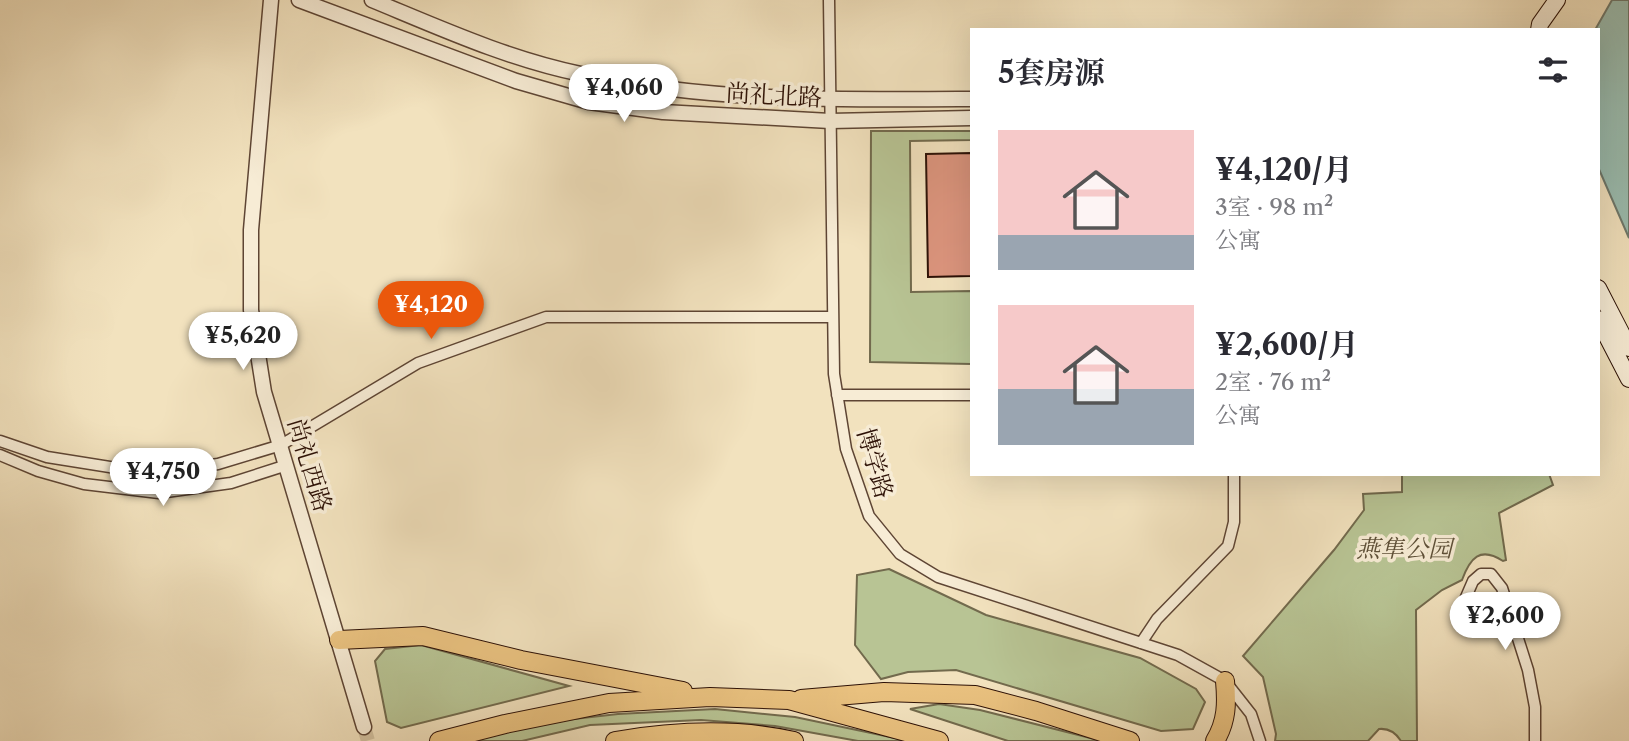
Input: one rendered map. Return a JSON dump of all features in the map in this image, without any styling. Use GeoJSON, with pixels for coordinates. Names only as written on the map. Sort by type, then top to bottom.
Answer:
{"type":"FeatureCollection","features":[{"type":"Feature","properties":{"kind":"highway"},"geometry":{"type":"LineString","coordinates":[[339,640],[423,636],[522,660],[710,696]]}},
{"type":"Feature","properties":{"kind":"highway"},"geometry":{"type":"LineString","coordinates":[[1215,741],[1222,729],[1227,707],[1225,681]]}},
{"type":"Feature","properties":{"kind":"highway"},"geometry":{"type":"LineString","coordinates":[[439,741],[505,724],[609,703],[710,696],[789,700],[884,692],[975,695],[1130,741]]}},
{"type":"Feature","properties":{"kind":"highway"},"geometry":{"type":"LineString","coordinates":[[789,700],[939,741]]}},
{"type":"Feature","properties":{"kind":"highway"},"geometry":{"type":"LineString","coordinates":[[615,741],[690,732],[738,734],[794,741]]}},
{"type":"Feature","properties":{"kind":"highway"},"geometry":{"type":"LineString","coordinates":[[705,741],[738,734]]}},
{"type":"Feature","properties":{"kind":"main road"},"geometry":{"type":"LineString","coordinates":[[1528,28],[1530,19],[1544,0]]}},
{"type":"Feature","properties":{"kind":"main road"},"geometry":{"type":"LineString","coordinates":[[1539,28],[1557,0]]}},
{"type":"Feature","properties":{"kind":"main road"},"geometry":{"type":"LineString","coordinates":[[1600,292],[1629,348]]}},
{"type":"Feature","properties":{"kind":"main road"},"geometry":{"type":"LineString","coordinates":[[1600,323],[1629,379]]}},
{"type":"Feature","properties":{"kind":"street","name":"尚礼西路"},"geometry":{"type":"LineString","coordinates":[[271,0],[251,230],[251,310],[264,392],[364,727]]}},
{"type":"Feature","properties":{"kind":"street","name":"尚礼北路"},"geometry":{"type":"LineString","coordinates":[[299,0],[516,81],[589,102],[663,112],[830,121],[970,118]]}},
{"type":"Feature","properties":{"kind":"street","name":"尚礼北路"},"geometry":{"type":"LineString","coordinates":[[372,0],[484,47],[579,74],[668,90],[830,100],[970,99]]}},
{"type":"Feature","properties":{"kind":"street","name":"博学路"},"geometry":{"type":"LineString","coordinates":[[829,0],[834,374],[846,449],[869,516],[900,554],[938,577],[1178,655],[1225,681],[1251,714],[1260,741]]}},
{"type":"Feature","properties":{"kind":"street"},"geometry":{"type":"LineString","coordinates":[[0,441],[47,457],[116,468],[164,471],[218,464],[281,445],[418,363],[545,317],[833,317]]}},
{"type":"Feature","properties":{"kind":"street"},"geometry":{"type":"LineString","coordinates":[[837,395],[970,395]]}},
{"type":"Feature","properties":{"kind":"street"},"geometry":{"type":"LineString","coordinates":[[0,455],[38,471],[84,484],[159,493],[231,483],[287,465]]}},
{"type":"Feature","properties":{"kind":"street"},"geometry":{"type":"LineString","coordinates":[[1141,643],[1157,619],[1228,545],[1234,522],[1234,476]]}},
{"type":"Feature","properties":{"kind":"street"},"geometry":{"type":"LineString","coordinates":[[1460,611],[1473,582],[1481,574],[1491,574],[1502,588],[1528,670],[1535,708],[1535,741]]}},
{"type":"Feature","properties":{"kind":"green space"},"geometry":{"type":"Polygon","coordinates":[[[871,131],[970,131],[970,140],[910,141],[911,292],[970,291],[970,364],[870,362],[871,131]]]}},
{"type":"Feature","properties":{"kind":"green space","name":"燕隼公园"},"geometry":{"type":"Polygon","coordinates":[[[1402,476],[1550,476],[1553,485],[1499,513],[1506,560],[1488,555],[1477,557],[1472,560],[1462,580],[1442,590],[1416,610],[1417,741],[1401,741],[1392,732],[1379,729],[1368,741],[1275,741],[1276,734],[1263,677],[1243,656],[1334,550],[1364,510],[1363,494],[1402,492],[1402,476]]]}},
{"type":"Feature","properties":{"kind":"green space"},"geometry":{"type":"Polygon","coordinates":[[[889,569],[986,615],[1140,658],[1196,689],[1205,702],[1193,729],[1161,731],[956,670],[908,672],[881,679],[855,645],[857,575],[889,569]]]}},
{"type":"Feature","properties":{"kind":"green space"},"geometry":{"type":"Polygon","coordinates":[[[421,645],[569,686],[401,728],[387,722],[375,661],[385,649],[421,645]]]}},
{"type":"Feature","properties":{"kind":"green space"},"geometry":{"type":"Polygon","coordinates":[[[939,704],[980,710],[1102,741],[1008,741],[910,709],[939,704]]]}},
{"type":"Feature","properties":{"kind":"green space"},"geometry":{"type":"Polygon","coordinates":[[[715,709],[795,717],[909,741],[858,741],[775,726],[701,720],[590,725],[522,741],[472,741],[547,722],[618,714],[715,709]]]}},
{"type":"Feature","properties":{"kind":"shaded area"},"geometry":{"type":"Polygon","coordinates":[[[1612,0],[1629,0],[1629,238],[1600,172],[1600,28],[1596,28],[1612,0]]]}},
{"type":"Feature","properties":{"kind":"building"},"geometry":{"type":"Polygon","coordinates":[[[970,153],[970,276],[928,277],[926,154],[970,153]]]}},
{"type":"Feature","properties":{"kind":"tunnel"},"geometry":{"type":"LineString","coordinates":[[364,727],[368,741]]}}]}
